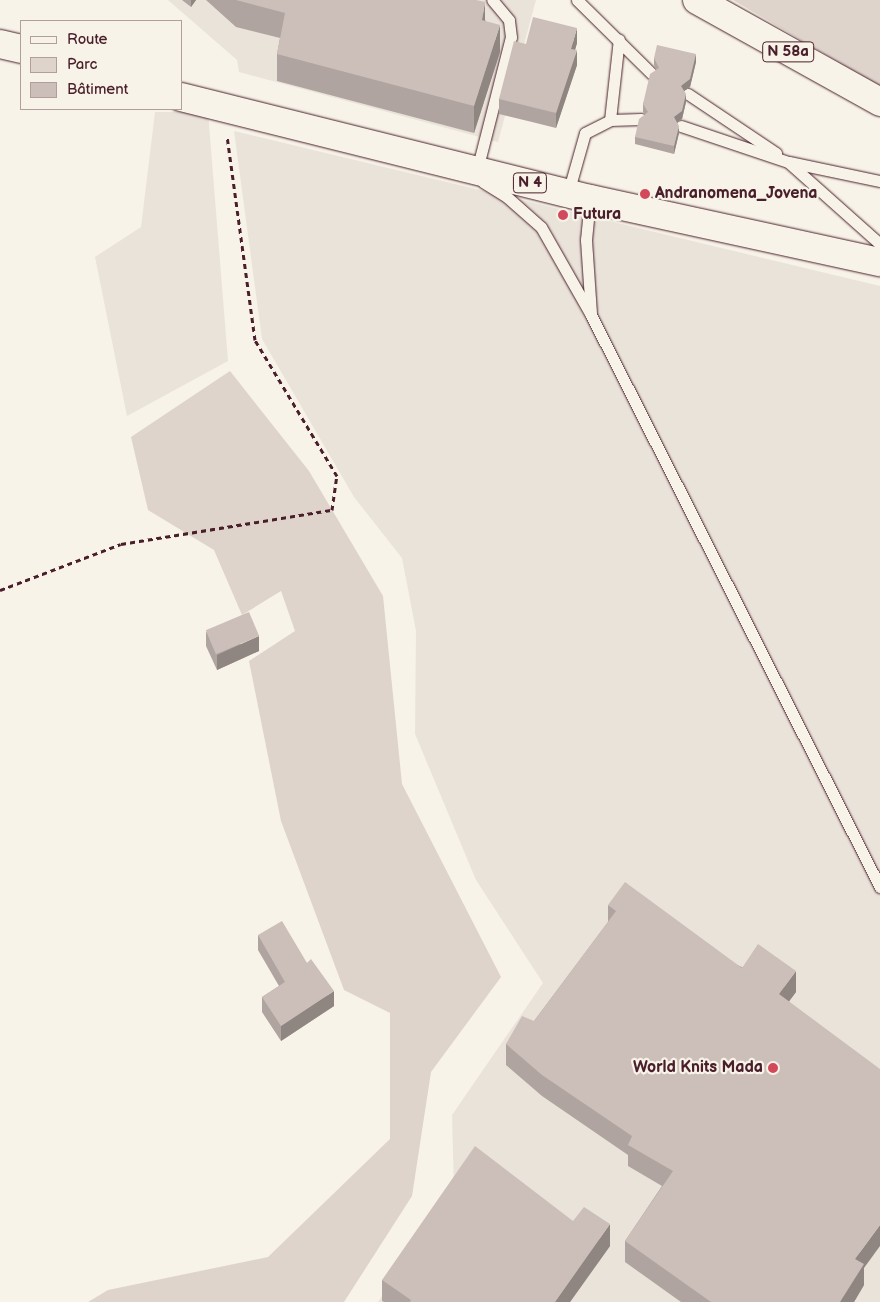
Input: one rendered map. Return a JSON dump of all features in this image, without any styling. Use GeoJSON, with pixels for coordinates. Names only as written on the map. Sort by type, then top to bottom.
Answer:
{"type":"FeatureCollection","features":[{"type":"Feature","properties":{"kind":"main road","name":"N 58a"},"geometry":{"type":"LineString","coordinates":[[696,0],[880,102]]}},
{"type":"Feature","properties":{"kind":"main road"},"geometry":{"type":"LineString","coordinates":[[0,44],[20,49]]}},
{"type":"Feature","properties":{"kind":"main road","name":"N 4"},"geometry":{"type":"LineString","coordinates":[[182,97],[450,162],[579,196],[880,262]]}},
{"type":"Feature","properties":{"kind":"lane"},"geometry":{"type":"LineString","coordinates":[[476,170],[511,37],[509,20],[492,0]]}},
{"type":"Feature","properties":{"kind":"lane"},"geometry":{"type":"LineString","coordinates":[[578,0],[652,74]]}},
{"type":"Feature","properties":{"kind":"lane"},"geometry":{"type":"LineString","coordinates":[[610,120],[618,39]]}},
{"type":"Feature","properties":{"kind":"lane"},"geometry":{"type":"LineString","coordinates":[[688,94],[788,162],[880,244]]}},
{"type":"Feature","properties":{"kind":"lane"},"geometry":{"type":"LineString","coordinates":[[591,315],[586,240],[579,196],[585,133],[610,120],[641,119]]}},
{"type":"Feature","properties":{"kind":"lane"},"geometry":{"type":"LineString","coordinates":[[681,126],[788,162],[880,181]]}},
{"type":"Feature","properties":{"kind":"lane"},"geometry":{"type":"LineString","coordinates":[[450,162],[507,197],[541,227],[591,315],[880,887]]}},
{"type":"Feature","properties":{"kind":"path"},"geometry":{"type":"LineString","coordinates":[[0,590],[121,544],[332,510],[336,476],[254,340],[229,146]]}},
{"type":"Feature","properties":{"kind":"shaded area"},"geometry":{"type":"Polygon","coordinates":[[[168,0],[536,0],[498,142],[239,72],[237,60],[168,0]]]}},
{"type":"Feature","properties":{"kind":"shaded area"},"geometry":{"type":"Polygon","coordinates":[[[155,112],[208,112],[228,361],[127,416],[95,257],[141,227],[155,112]]]}},
{"type":"Feature","properties":{"kind":"shaded area"},"geometry":{"type":"Polygon","coordinates":[[[234,131],[880,286],[880,1302],[378,1302],[454,1190],[452,1115],[543,983],[476,880],[415,734],[416,631],[402,558],[354,497],[262,339],[234,131]]]}},
{"type":"Feature","properties":{"kind":"green space"},"geometry":{"type":"Polygon","coordinates":[[[733,0],[880,0],[880,87],[879,86],[733,0]]]}},
{"type":"Feature","properties":{"kind":"green space"},"geometry":{"type":"Polygon","coordinates":[[[230,371],[309,471],[383,596],[402,784],[501,977],[431,1072],[412,1196],[344,1302],[88,1302],[108,1290],[268,1257],[390,1139],[390,1013],[344,990],[281,821],[249,661],[295,631],[281,591],[242,615],[214,550],[148,510],[131,437],[230,371]]]}},
{"type":"Feature","properties":{"kind":"building"},"geometry":{"type":"Polygon","coordinates":[[[236,0],[476,0],[485,2],[482,20],[500,25],[474,106],[277,54],[285,13],[236,0]]]}},
{"type":"Feature","properties":{"kind":"building"},"geometry":{"type":"Polygon","coordinates":[[[533,17],[577,28],[571,49],[577,50],[556,113],[499,99],[514,41],[526,44],[533,17]]]}},
{"type":"Feature","properties":{"kind":"building"},"geometry":{"type":"Polygon","coordinates":[[[657,45],[696,54],[690,79],[681,86],[686,94],[682,111],[674,117],[679,126],[674,146],[635,137],[639,119],[648,112],[643,104],[650,74],[659,68],[654,58],[657,45]]]}},
{"type":"Feature","properties":{"kind":"building"},"geometry":{"type":"Polygon","coordinates":[[[249,612],[259,636],[216,654],[206,630],[249,612]]]}},
{"type":"Feature","properties":{"kind":"building"},"geometry":{"type":"Polygon","coordinates":[[[625,882],[742,968],[758,944],[796,971],[779,994],[880,1069],[880,1225],[855,1259],[864,1264],[840,1302],[711,1302],[625,1241],[673,1171],[628,1145],[632,1136],[542,1075],[506,1044],[522,1016],[534,1021],[616,911],[608,905],[625,882]]]}},
{"type":"Feature","properties":{"kind":"building"},"geometry":{"type":"Polygon","coordinates":[[[282,921],[307,963],[311,959],[334,991],[281,1026],[262,997],[285,982],[258,935],[282,921]]]}},
{"type":"Feature","properties":{"kind":"building"},"geometry":{"type":"Polygon","coordinates":[[[475,1146],[573,1221],[584,1207],[610,1224],[555,1302],[410,1302],[411,1300],[382,1280],[475,1146]]]}},
{"type":"Feature","properties":{"kind":"place","name":"Andranomena_Jovena"},"geometry":{"type":"Point","coordinates":[645,194]}},
{"type":"Feature","properties":{"kind":"place","name":"Futura"},"geometry":{"type":"Point","coordinates":[563,215]}},
{"type":"Feature","properties":{"kind":"place","name":"World Knits Mada"},"geometry":{"type":"Point","coordinates":[773,1068]}}]}
